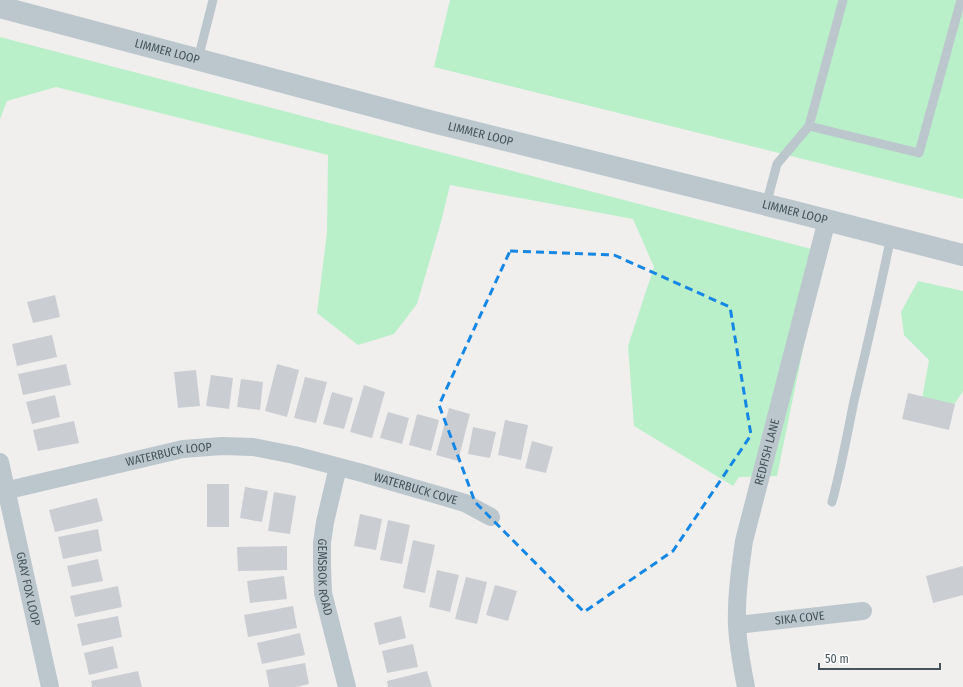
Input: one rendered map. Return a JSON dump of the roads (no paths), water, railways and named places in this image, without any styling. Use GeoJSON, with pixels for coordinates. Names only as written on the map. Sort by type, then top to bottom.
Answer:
{"type":"FeatureCollection","features":[{"type":"Feature","properties":{"kind":"street","name":"LIMMER LOOP"},"geometry":{"type":"LineString","coordinates":[[7,5],[198,59],[433,122],[766,204],[963,255]]}},
{"type":"Feature","properties":{"kind":"street","name":"REDFISH LANE"},"geometry":{"type":"LineString","coordinates":[[746,687],[737,625],[738,596],[744,541],[827,220]]}},
{"type":"Feature","properties":{"kind":"street","name":"WATERBUCK LOOP"},"geometry":{"type":"LineString","coordinates":[[3,491],[183,449],[222,446],[253,448],[294,455],[338,467]]}},
{"type":"Feature","properties":{"kind":"street","name":"GRAY FOX LOOP"},"geometry":{"type":"LineString","coordinates":[[0,462],[3,491],[50,687]]}},
{"type":"Feature","properties":{"kind":"street","name":"WATERBUCK COVE"},"geometry":{"type":"LineString","coordinates":[[338,467],[465,503],[491,517]]}},
{"type":"Feature","properties":{"kind":"street","name":"GEMSBOK ROAD"},"geometry":{"type":"LineString","coordinates":[[338,467],[325,522],[322,543],[322,565],[324,593],[347,687]]}},
{"type":"Feature","properties":{"kind":"street","name":"SIKA COVE"},"geometry":{"type":"LineString","coordinates":[[737,625],[863,611]]}},
{"type":"Feature","properties":{"kind":"lane"},"geometry":{"type":"LineString","coordinates":[[198,59],[214,0]]}},
{"type":"Feature","properties":{"kind":"lane"},"geometry":{"type":"LineString","coordinates":[[766,204],[777,164],[809,126],[843,0]]}},
{"type":"Feature","properties":{"kind":"lane"},"geometry":{"type":"LineString","coordinates":[[809,126],[919,153],[961,0]]}},
{"type":"Feature","properties":{"kind":"lane"},"geometry":{"type":"LineString","coordinates":[[832,502],[839,478],[854,401],[891,236]]}}]}
